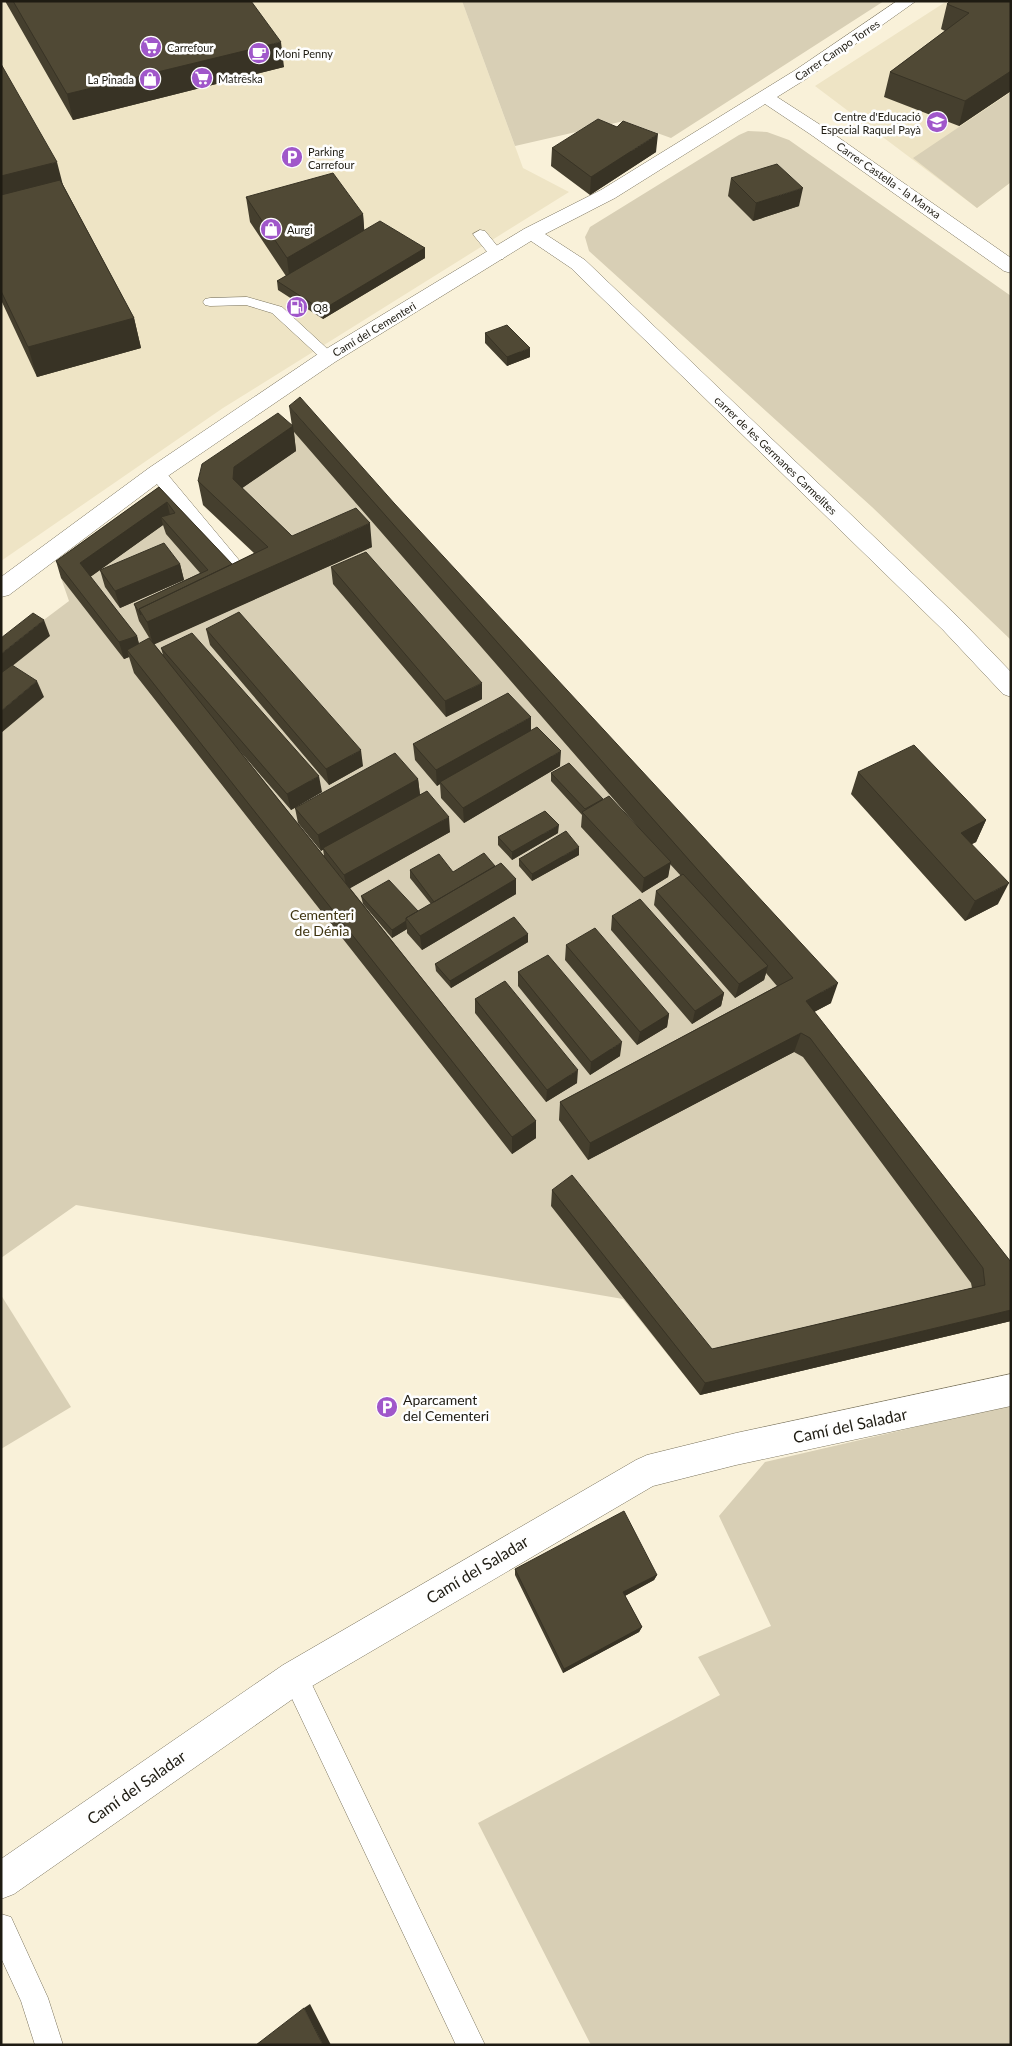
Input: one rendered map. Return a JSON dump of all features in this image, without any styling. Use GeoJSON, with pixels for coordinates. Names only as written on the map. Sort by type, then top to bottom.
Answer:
{"type":"FeatureCollection","features":[{"type":"Feature","properties":{"kind":"street","name":"Carrer Campo Torres"},"geometry":{"type":"LineString","coordinates":[[765,97],[908,1]]}},
{"type":"Feature","properties":{"kind":"street","name":"Camí del Cementeri"},"geometry":{"type":"LineString","coordinates":[[1,589],[157,473],[328,357],[498,256],[531,233],[608,194],[765,97]]}},
{"type":"Feature","properties":{"kind":"street","name":"Carrer Castella - la Manxa"},"geometry":{"type":"LineString","coordinates":[[765,97],[1011,267]]}},
{"type":"Feature","properties":{"kind":"street","name":"carrer de les Germanes Carmelites"},"geometry":{"type":"LineString","coordinates":[[531,233],[578,264],[951,624],[1011,688]]}},
{"type":"Feature","properties":{"kind":"street","name":"Camí del Saladar"},"geometry":{"type":"LineString","coordinates":[[1,1881],[295,1677],[647,1471],[736,1449],[1011,1390]]}},
{"type":"Feature","properties":{"kind":"lane"},"geometry":{"type":"LineString","coordinates":[[480,234],[498,256]]}},
{"type":"Feature","properties":{"kind":"lane"},"geometry":{"type":"LineString","coordinates":[[210,302],[247,301],[277,310],[328,357]]}},
{"type":"Feature","properties":{"kind":"lane"},"geometry":{"type":"LineString","coordinates":[[157,473],[233,564]]}},
{"type":"Feature","properties":{"kind":"lane"},"geometry":{"type":"LineString","coordinates":[[295,1677],[471,2045]]}},
{"type":"Feature","properties":{"kind":"lane"},"geometry":{"type":"LineString","coordinates":[[1,1926],[34,1998],[48,2045]]}},
{"type":"Feature","properties":{"kind":"shaded area"},"geometry":{"type":"Polygon","coordinates":[[[1,1],[462,1],[523,168],[569,192],[223,408],[1,561],[1,1]]]}},
{"type":"Feature","properties":{"kind":"shaded area","name":"Centre d'Educació Especial Raquel Payà"},"geometry":{"type":"Polygon","coordinates":[[[947,1],[1011,1],[1011,182],[977,208],[815,86],[947,1]]]}},
{"type":"Feature","properties":{"kind":"green space"},"geometry":{"type":"Polygon","coordinates":[[[462,1],[884,1],[671,138],[624,121],[515,146],[462,1]]]}},
{"type":"Feature","properties":{"kind":"green space"},"geometry":{"type":"Polygon","coordinates":[[[1011,92],[1011,182],[977,208],[913,158],[1011,92]]]}},
{"type":"Feature","properties":{"kind":"green space"},"geometry":{"type":"Polygon","coordinates":[[[748,131],[767,132],[789,140],[1011,296],[1011,640],[872,507],[589,251],[585,237],[590,227],[748,131]]]}},
{"type":"Feature","properties":{"kind":"green space","name":"Cementeri de Dénia"},"geometry":{"type":"Polygon","coordinates":[[[293,431],[831,1003],[799,1020],[1011,1321],[700,1395],[623,1299],[76,1205],[1,1258],[1,652],[69,601],[61,578],[164,504],[240,586],[272,570],[203,505],[293,431]]]}},
{"type":"Feature","properties":{"kind":"green space"},"geometry":{"type":"Polygon","coordinates":[[[1,1295],[71,1407],[1,1449],[1,1295]]]}},
{"type":"Feature","properties":{"kind":"green space"},"geometry":{"type":"Polygon","coordinates":[[[1011,1405],[1011,2045],[591,2045],[478,1823],[720,1695],[698,1657],[771,1626],[719,1516],[765,1462],[1011,1405]]]}},
{"type":"Feature","properties":{"kind":"building","name":"Carrefour"},"geometry":{"type":"Polygon","coordinates":[[[13,1],[251,1],[281,42],[67,94],[13,1]]]}},
{"type":"Feature","properties":{"kind":"building"},"geometry":{"type":"Polygon","coordinates":[[[951,1],[1011,1],[1011,71],[965,101],[890,72],[969,13],[947,4],[951,1]]]}},
{"type":"Feature","properties":{"kind":"building"},"geometry":{"type":"Polygon","coordinates":[[[1,64],[57,162],[1,176],[1,64]]]}},
{"type":"Feature","properties":{"kind":"building"},"geometry":{"type":"Polygon","coordinates":[[[598,119],[617,127],[623,121],[658,134],[591,177],[552,148],[598,119]]]}},
{"type":"Feature","properties":{"kind":"building"},"geometry":{"type":"Polygon","coordinates":[[[777,164],[803,188],[756,203],[731,178],[777,164]]]}},
{"type":"Feature","properties":{"kind":"building"},"geometry":{"type":"Polygon","coordinates":[[[333,173],[363,214],[287,258],[246,197],[333,173]]]}},
{"type":"Feature","properties":{"kind":"building"},"geometry":{"type":"Polygon","coordinates":[[[60,180],[134,318],[28,347],[1,291],[1,195],[60,180]]]}},
{"type":"Feature","properties":{"kind":"building"},"geometry":{"type":"Polygon","coordinates":[[[380,221],[425,248],[322,310],[277,281],[380,221]]]}},
{"type":"Feature","properties":{"kind":"building"},"geometry":{"type":"Polygon","coordinates":[[[507,325],[530,348],[507,357],[485,333],[507,325]]]}},
{"type":"Feature","properties":{"kind":"building"},"geometry":{"type":"Polygon","coordinates":[[[300,397],[394,503],[838,983],[806,1001],[1011,1262],[1011,1310],[705,1383],[552,1190],[572,1175],[712,1349],[985,1285],[983,1268],[810,1038],[801,1033],[590,1143],[560,1102],[793,978],[289,406],[300,397]]]}},
{"type":"Feature","properties":{"kind":"building"},"geometry":{"type":"Polygon","coordinates":[[[278,413],[293,426],[234,467],[233,479],[292,536],[356,508],[370,523],[147,622],[139,609],[268,547],[198,481],[202,464],[278,413]]]}},
{"type":"Feature","properties":{"kind":"building"},"geometry":{"type":"Polygon","coordinates":[[[159,487],[232,564],[139,609],[141,615],[134,604],[208,570],[161,517],[175,513],[167,502],[80,563],[137,636],[119,642],[56,561],[159,487]]]}},
{"type":"Feature","properties":{"kind":"building"},"geometry":{"type":"Polygon","coordinates":[[[164,543],[180,564],[115,591],[100,570],[164,543]]]}},
{"type":"Feature","properties":{"kind":"building"},"geometry":{"type":"Polygon","coordinates":[[[366,552],[482,683],[445,701],[331,567],[366,552]]]}},
{"type":"Feature","properties":{"kind":"building"},"geometry":{"type":"Polygon","coordinates":[[[239,612],[361,750],[326,769],[206,629],[239,612]]]}},
{"type":"Feature","properties":{"kind":"building"},"geometry":{"type":"Polygon","coordinates":[[[33,613],[44,620],[1,654],[1,638],[33,613]]]}},
{"type":"Feature","properties":{"kind":"building"},"geometry":{"type":"Polygon","coordinates":[[[192,633],[319,776],[287,794],[161,648],[192,633]]]}},
{"type":"Feature","properties":{"kind":"building"},"geometry":{"type":"Polygon","coordinates":[[[149,638],[536,1121],[512,1137],[127,650],[149,638]]]}},
{"type":"Feature","properties":{"kind":"building"},"geometry":{"type":"Polygon","coordinates":[[[12,665],[37,681],[1,711],[1,673],[12,665]]]}},
{"type":"Feature","properties":{"kind":"building"},"geometry":{"type":"Polygon","coordinates":[[[508,693],[531,717],[436,770],[413,744],[508,693]]]}},
{"type":"Feature","properties":{"kind":"building"},"geometry":{"type":"Polygon","coordinates":[[[537,727],[561,751],[463,808],[440,782],[537,727]]]}},
{"type":"Feature","properties":{"kind":"building"},"geometry":{"type":"Polygon","coordinates":[[[914,745],[986,820],[961,833],[1009,883],[975,901],[858,772],[914,745]]]}},
{"type":"Feature","properties":{"kind":"building"},"geometry":{"type":"Polygon","coordinates":[[[395,753],[418,779],[318,835],[295,808],[395,753]]]}},
{"type":"Feature","properties":{"kind":"building"},"geometry":{"type":"Polygon","coordinates":[[[569,763],[603,799],[585,809],[551,773],[569,763]]]}},
{"type":"Feature","properties":{"kind":"building"},"geometry":{"type":"Polygon","coordinates":[[[427,791],[449,817],[344,875],[323,848],[427,791]]]}},
{"type":"Feature","properties":{"kind":"building"},"geometry":{"type":"Polygon","coordinates":[[[609,796],[671,862],[644,878],[582,812],[609,796]]]}},
{"type":"Feature","properties":{"kind":"building"},"geometry":{"type":"Polygon","coordinates":[[[545,811],[559,825],[512,852],[498,837],[545,811]]]}},
{"type":"Feature","properties":{"kind":"building"},"geometry":{"type":"Polygon","coordinates":[[[566,831],[579,847],[532,874],[519,859],[566,831]]]}},
{"type":"Feature","properties":{"kind":"building"},"geometry":{"type":"Polygon","coordinates":[[[484,853],[495,866],[434,902],[410,870],[439,854],[453,872],[484,853]]]}},
{"type":"Feature","properties":{"kind":"building"},"geometry":{"type":"Polygon","coordinates":[[[501,863],[516,879],[420,936],[406,918],[501,863]]]}},
{"type":"Feature","properties":{"kind":"building"},"geometry":{"type":"Polygon","coordinates":[[[683,874],[768,966],[739,984],[656,891],[683,874]]]}},
{"type":"Feature","properties":{"kind":"building"},"geometry":{"type":"Polygon","coordinates":[[[389,880],[418,911],[392,930],[361,896],[389,880]]]}},
{"type":"Feature","properties":{"kind":"building"},"geometry":{"type":"Polygon","coordinates":[[[640,899],[724,993],[695,1011],[612,916],[640,899]]]}},
{"type":"Feature","properties":{"kind":"building"},"geometry":{"type":"Polygon","coordinates":[[[514,917],[528,934],[450,981],[435,964],[514,917]]]}},
{"type":"Feature","properties":{"kind":"building"},"geometry":{"type":"Polygon","coordinates":[[[595,928],[669,1014],[640,1032],[566,945],[595,928]]]}},
{"type":"Feature","properties":{"kind":"building"},"geometry":{"type":"Polygon","coordinates":[[[548,955],[622,1042],[591,1062],[518,972],[548,955]]]}},
{"type":"Feature","properties":{"kind":"building"},"geometry":{"type":"Polygon","coordinates":[[[505,981],[578,1070],[547,1090],[475,999],[505,981]]]}},
{"type":"Feature","properties":{"kind":"building"},"geometry":{"type":"Polygon","coordinates":[[[624,1511],[657,1575],[623,1592],[642,1627],[564,1669],[515,1569],[624,1511]]]}},
{"type":"Feature","properties":{"kind":"building"},"geometry":{"type":"Polygon","coordinates":[[[304,2008],[323,2045],[256,2045],[304,2008]]]}},
{"type":"Feature","properties":{"kind":"place","name":"Carrefour"},"geometry":{"type":"Point","coordinates":[151,47]}},
{"type":"Feature","properties":{"kind":"place","name":"Moni Penny"},"geometry":{"type":"Point","coordinates":[259,53]}},
{"type":"Feature","properties":{"kind":"place","name":"Matrēska"},"geometry":{"type":"Point","coordinates":[202,78]}},
{"type":"Feature","properties":{"kind":"place","name":"La Pinada"},"geometry":{"type":"Point","coordinates":[150,79]}},
{"type":"Feature","properties":{"kind":"place","name":"Centre d'Educació Especial Raquel Payà"},"geometry":{"type":"Point","coordinates":[937,122]}},
{"type":"Feature","properties":{"kind":"place","name":"Parking Carrefour"},"geometry":{"type":"Point","coordinates":[292,157]}},
{"type":"Feature","properties":{"kind":"place","name":"Aurgi"},"geometry":{"type":"Point","coordinates":[271,229]}},
{"type":"Feature","properties":{"kind":"place","name":"Q8"},"geometry":{"type":"Point","coordinates":[297,307]}},
{"type":"Feature","properties":{"kind":"place","name":"Aparcament del Cementeri"},"geometry":{"type":"Point","coordinates":[387,1407]}}]}
